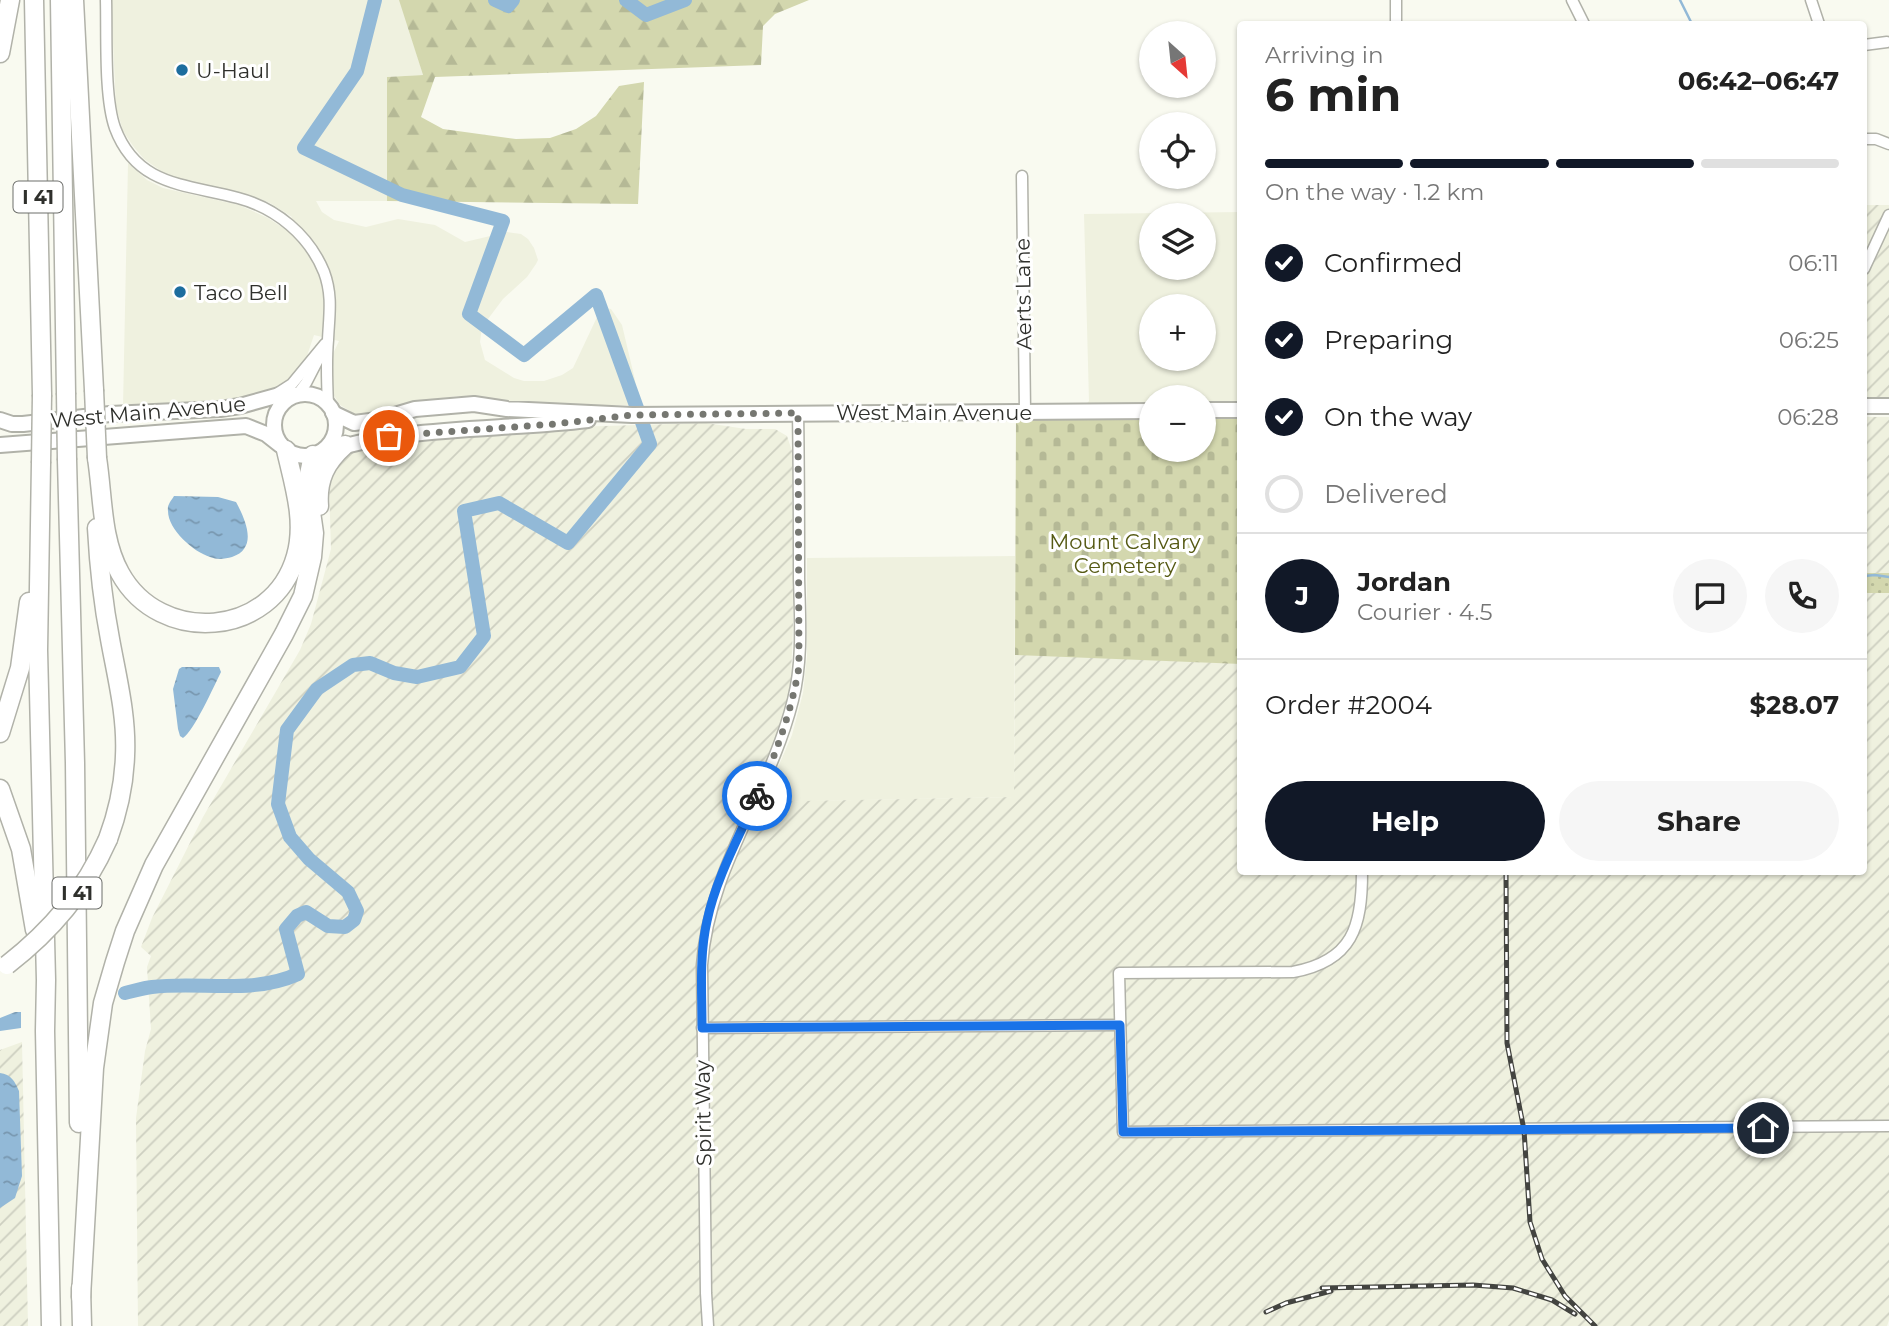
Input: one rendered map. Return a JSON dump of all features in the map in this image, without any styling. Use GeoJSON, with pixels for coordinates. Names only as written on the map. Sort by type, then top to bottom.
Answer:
{"type":"FeatureCollection","features":[{"type":"Feature","properties":{"kind":"highway"},"geometry":{"type":"LineString","coordinates":[[0,53],[10,0]]}},
{"type":"Feature","properties":{"kind":"highway","name":"I 41"},"geometry":{"type":"LineString","coordinates":[[34,0],[42,395],[38,650],[46,953],[51,1326]]}},
{"type":"Feature","properties":{"kind":"highway","name":"I 41"},"geometry":{"type":"LineString","coordinates":[[60,0],[67,460],[75,750],[82,1326]]}},
{"type":"Feature","properties":{"kind":"highway"},"geometry":{"type":"LineString","coordinates":[[4,967],[43,936],[72,904],[88,880],[108,839],[121,792],[125,754],[125,724],[98,557],[97,458],[74,0]]}},
{"type":"Feature","properties":{"kind":"highway"},"geometry":{"type":"LineString","coordinates":[[81,1297],[96,1048],[103,1003],[125,931],[154,864],[294,616],[303,596],[320,534],[321,478],[332,456],[345,445]]}},
{"type":"Feature","properties":{"kind":"highway"},"geometry":{"type":"LineString","coordinates":[[97,458],[107,539],[120,574],[134,593],[160,613],[191,623],[210,624],[248,614],[267,601],[290,571],[296,557],[300,523],[283,447]]}},
{"type":"Feature","properties":{"kind":"highway"},"geometry":{"type":"LineString","coordinates":[[312,557],[314,533],[307,484],[315,455]]}},
{"type":"Feature","properties":{"kind":"highway"},"geometry":{"type":"LineString","coordinates":[[0,733],[17,680],[24,644],[29,598],[33,499],[41,463]]}},
{"type":"Feature","properties":{"kind":"highway"},"geometry":{"type":"LineString","coordinates":[[0,789],[21,849],[31,898],[36,933],[38,989],[45,1031]]}},
{"type":"Feature","properties":{"kind":"main road","name":"West Main Avenue"},"geometry":{"type":"LineString","coordinates":[[0,419],[12,424],[23,424],[110,414],[220,409],[283,394],[296,395]]}},
{"type":"Feature","properties":{"kind":"main road"},"geometry":{"type":"LineString","coordinates":[[296,395],[314,395],[331,409],[336,422],[331,441],[315,455],[294,455],[283,447],[273,426],[279,407],[296,395]]}},
{"type":"Feature","properties":{"kind":"main road","name":"West Main Avenue"},"geometry":{"type":"LineString","coordinates":[[331,409],[354,423],[378,420],[415,409],[474,404],[508,409],[632,415],[1139,411]]}},
{"type":"Feature","properties":{"kind":"main road"},"geometry":{"type":"LineString","coordinates":[[1867,406],[1889,406]]}},
{"type":"Feature","properties":{"kind":"main road"},"geometry":{"type":"LineString","coordinates":[[1216,410],[1237,410]]}},
{"type":"Feature","properties":{"kind":"main road","name":"West Main Avenue"},"geometry":{"type":"LineString","coordinates":[[315,455],[345,445],[389,436],[555,424],[632,415]]}},
{"type":"Feature","properties":{"kind":"main road","name":"West Main Avenue"},"geometry":{"type":"LineString","coordinates":[[0,445],[246,426],[283,447]]}},
{"type":"Feature","properties":{"kind":"street"},"geometry":{"type":"LineString","coordinates":[[106,0],[111,113],[117,132],[129,152],[145,169],[168,182],[255,203],[278,216],[299,234],[317,258],[329,287],[331,312],[326,341],[314,370],[296,395]]}},
{"type":"Feature","properties":{"kind":"street"},"geometry":{"type":"LineString","coordinates":[[1396,0],[1396,21]]}},
{"type":"Feature","properties":{"kind":"street"},"geometry":{"type":"LineString","coordinates":[[1572,0],[1582,21]]}},
{"type":"Feature","properties":{"kind":"street"},"geometry":{"type":"LineString","coordinates":[[1811,0],[1818,21]]}},
{"type":"Feature","properties":{"kind":"street"},"geometry":{"type":"LineString","coordinates":[[1867,45],[1887,42]]}},
{"type":"Feature","properties":{"kind":"street"},"geometry":{"type":"LineString","coordinates":[[1867,139],[1889,144]]}},
{"type":"Feature","properties":{"kind":"street","name":"Aerts Lane"},"geometry":{"type":"LineString","coordinates":[[1022,176],[1025,411]]}},
{"type":"Feature","properties":{"kind":"street"},"geometry":{"type":"LineString","coordinates":[[1867,263],[1889,215]]}},
{"type":"Feature","properties":{"kind":"street"},"geometry":{"type":"LineString","coordinates":[[272,397],[292,384],[326,341]]}},
{"type":"Feature","properties":{"kind":"street"},"geometry":{"type":"LineString","coordinates":[[326,341],[331,409]]}},
{"type":"Feature","properties":{"kind":"street","name":"Spirit Way"},"geometry":{"type":"LineString","coordinates":[[708,1326],[702,1028],[705,930],[712,901],[779,746],[799,667],[798,413]]}},
{"type":"Feature","properties":{"kind":"street"},"geometry":{"type":"LineString","coordinates":[[1362,875],[1359,920],[1350,939],[1333,957],[1312,968],[1293,972],[1119,973],[1123,1132],[1889,1126]]}},
{"type":"Feature","properties":{"kind":"street"},"geometry":{"type":"LineString","coordinates":[[702,1028],[1120,1025]]}},
{"type":"Feature","properties":{"kind":"shaded area"},"geometry":{"type":"Polygon","coordinates":[[[111,0],[400,0],[423,75],[387,77],[387,201],[316,201],[322,212],[334,220],[366,227],[398,219],[435,225],[465,242],[507,232],[521,234],[534,248],[538,260],[527,277],[503,299],[482,327],[480,342],[485,360],[524,381],[544,381],[562,375],[573,368],[598,315],[605,308],[611,309],[622,325],[638,405],[557,406],[457,396],[375,413],[355,414],[340,405],[333,394],[331,358],[339,341],[314,335],[306,359],[296,375],[286,384],[268,392],[230,401],[123,407],[128,163],[147,180],[163,188],[239,205],[283,228],[292,217],[255,197],[168,176],[144,159],[133,146],[123,131],[116,107],[111,0]]]}},
{"type":"Feature","properties":{"kind":"shaded area"},"geometry":{"type":"Polygon","coordinates":[[[1867,205],[1889,205],[1889,399],[1867,399],[1867,205]]]}},
{"type":"Feature","properties":{"kind":"shaded area"},"geometry":{"type":"Polygon","coordinates":[[[1216,212],[1237,212],[1237,410],[1216,410],[1216,385],[1139,385],[1139,411],[1081,411],[1089,401],[1084,214],[1139,213],[1139,280],[1216,280],[1216,212]]]}},
{"type":"Feature","properties":{"kind":"shaded area"},"geometry":{"type":"Polygon","coordinates":[[[1867,417],[1889,417],[1889,573],[1867,573],[1867,417]]]}},
{"type":"Feature","properties":{"kind":"shaded area"},"geometry":{"type":"Polygon","coordinates":[[[706,423],[746,429],[775,429],[787,436],[792,451],[791,678],[778,733],[749,802],[1014,797],[1015,655],[1237,656],[1237,875],[1867,875],[1867,593],[1889,593],[1887,1326],[138,1326],[136,1118],[145,1051],[151,1029],[147,967],[151,956],[141,947],[152,918],[203,817],[300,650],[311,624],[331,549],[329,484],[342,453],[398,441],[571,427],[706,423]]]}},
{"type":"Feature","properties":{"kind":"shaded area"},"geometry":{"type":"Polygon","coordinates":[[[1015,556],[1014,797],[763,802],[792,735],[803,693],[807,656],[807,558],[1015,556]]]}},
{"type":"Feature","properties":{"kind":"shaded area"},"geometry":{"type":"Polygon","coordinates":[[[22,1042],[28,1326],[0,1326],[0,1050],[22,1042]]]}},
{"type":"Feature","properties":{"kind":"green space"},"geometry":{"type":"Polygon","coordinates":[[[399,0],[809,0],[775,14],[763,26],[761,65],[435,77],[421,117],[443,129],[516,139],[550,138],[576,129],[596,116],[619,86],[644,82],[638,204],[387,201],[387,77],[423,75],[399,0]]]}},
{"type":"Feature","properties":{"kind":"green space","name":"Mount Calvary Cemetery"},"geometry":{"type":"Polygon","coordinates":[[[1016,417],[1139,418],[1139,462],[1216,462],[1216,419],[1237,419],[1237,664],[1015,655],[1016,417]]]}},
{"type":"Feature","properties":{"kind":"green space"},"geometry":{"type":"Polygon","coordinates":[[[1867,573],[1889,573],[1889,593],[1867,593],[1867,573]]]}},
{"type":"Feature","properties":{"kind":"water"},"geometry":{"type":"Polygon","coordinates":[[[174,496],[218,497],[236,502],[248,532],[245,547],[232,557],[221,559],[197,550],[172,526],[168,507],[174,496]]]}},
{"type":"Feature","properties":{"kind":"water"},"geometry":{"type":"Polygon","coordinates":[[[182,667],[219,667],[221,672],[198,718],[183,738],[178,729],[173,689],[182,667]]]}},
{"type":"Feature","properties":{"kind":"water"},"geometry":{"type":"Polygon","coordinates":[[[21,1012],[21,1028],[0,1031],[0,1018],[21,1012]]]}},
{"type":"Feature","properties":{"kind":"water"},"geometry":{"type":"Polygon","coordinates":[[[0,1073],[10,1077],[19,1091],[22,1176],[15,1198],[0,1208],[0,1073]]]}},
{"type":"Feature","properties":{"kind":"waterway"},"geometry":{"type":"LineString","coordinates":[[125,993],[152,987],[244,986],[280,980],[298,974],[286,929],[297,916],[306,912],[328,926],[345,927],[354,920],[357,911],[348,892],[309,859],[290,837],[278,804],[287,730],[317,689],[353,665],[370,663],[394,673],[417,677],[460,667],[484,636],[464,511],[499,503],[568,543],[650,444],[596,295],[524,355],[469,314],[503,221],[402,195],[304,148],[357,71],[375,0]]}},
{"type":"Feature","properties":{"kind":"waterway"},"geometry":{"type":"LineString","coordinates":[[495,0],[508,6],[513,0]]}},
{"type":"Feature","properties":{"kind":"waterway"},"geometry":{"type":"LineString","coordinates":[[626,0],[646,15],[685,0]]}},
{"type":"Feature","properties":{"kind":"waterway"},"geometry":{"type":"LineString","coordinates":[[1680,0],[1690,21]]}},
{"type":"Feature","properties":{"kind":"waterway"},"geometry":{"type":"LineString","coordinates":[[1867,576],[1889,577]]}},
{"type":"Feature","properties":{"kind":"railway"},"geometry":{"type":"LineString","coordinates":[[1506,875],[1507,1043],[1524,1130],[1530,1222],[1542,1259],[1565,1296],[1595,1326]]}},
{"type":"Feature","properties":{"kind":"railway"},"geometry":{"type":"LineString","coordinates":[[1322,1288],[1473,1285],[1513,1288],[1552,1300],[1575,1314]]}},
{"type":"Feature","properties":{"kind":"railway"},"geometry":{"type":"LineString","coordinates":[[1266,1312],[1286,1303],[1331,1291]]}},
{"type":"Feature","properties":{"kind":"way so far"},"geometry":{"type":"LineString","coordinates":[[389,436],[555,424],[632,415],[798,413],[799,667],[779,746],[757,796]]}},
{"type":"Feature","properties":{"kind":"place","name":"U-Haul"},"geometry":{"type":"Point","coordinates":[182,70]}},
{"type":"Feature","properties":{"kind":"place","name":"Taco Bell"},"geometry":{"type":"Point","coordinates":[180,292]}},
{"type":"Feature","properties":{"kind":"route"},"geometry":{"type":"LineString","coordinates":[[757,796],[720,880],[707,922],[703,943],[702,1028],[1120,1025],[1123,1132],[1763,1128]]}}]}
